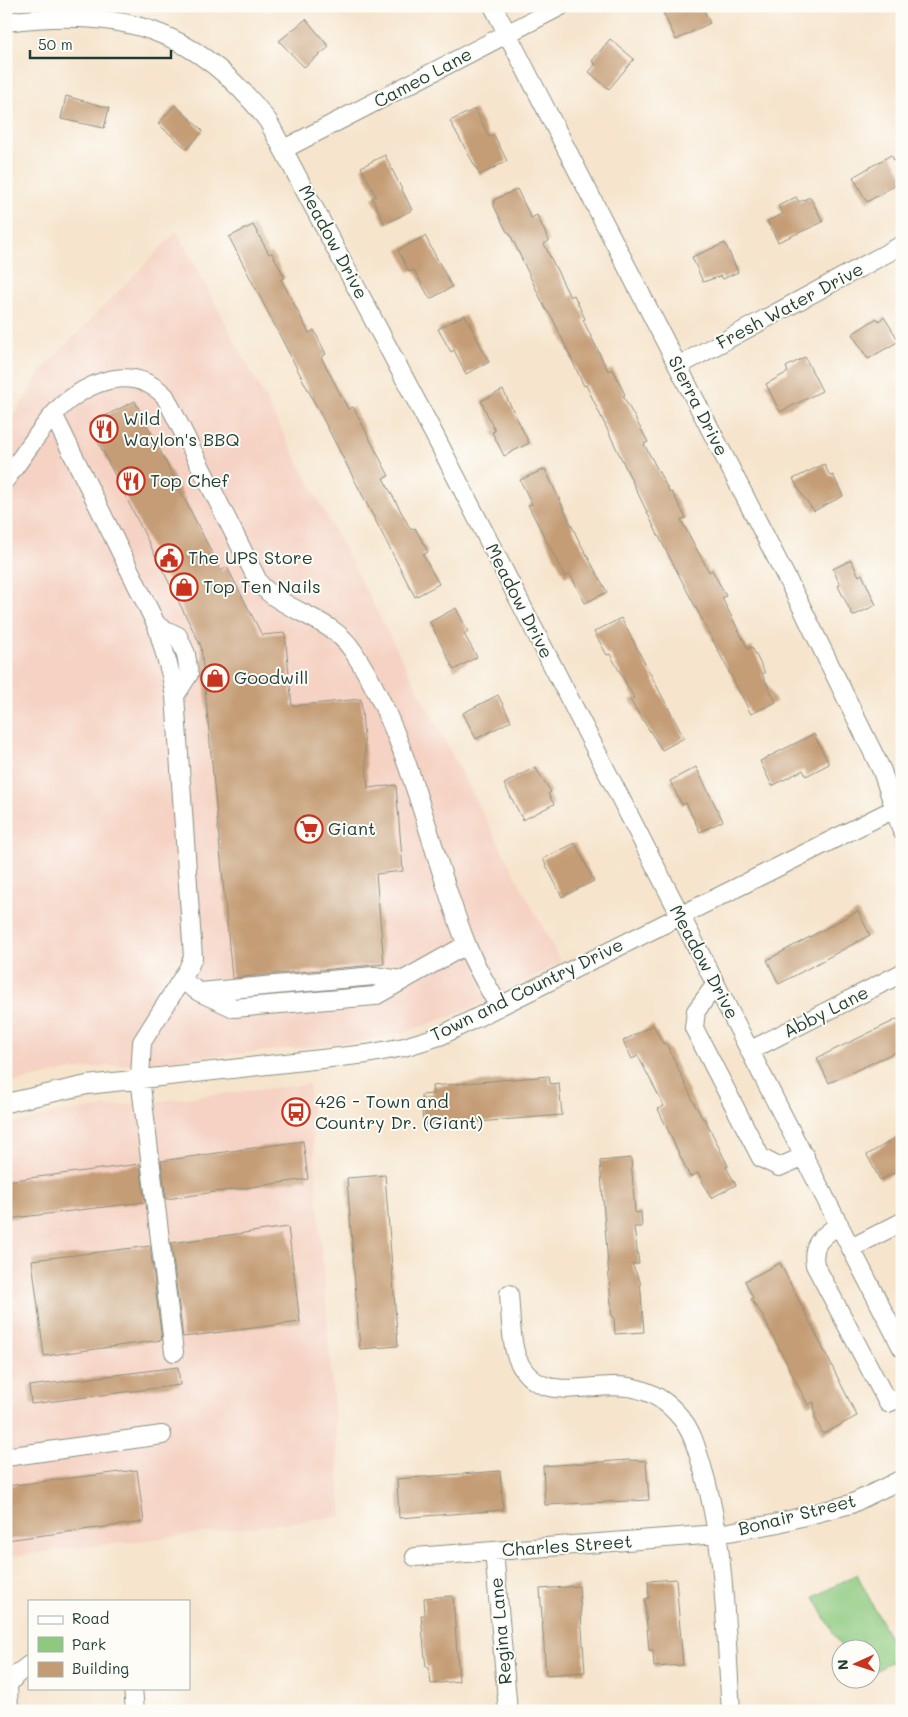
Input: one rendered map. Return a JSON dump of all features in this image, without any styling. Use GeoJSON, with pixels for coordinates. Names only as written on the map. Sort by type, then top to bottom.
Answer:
{"type":"FeatureCollection","features":[{"type":"Feature","properties":{"kind":"street","name":"Sierra Drive"},"geometry":{"type":"LineString","coordinates":[[492,6],[801,606],[898,807],[902,831]]}},
{"type":"Feature","properties":{"kind":"street","name":"Cameo Lane"},"geometry":{"type":"LineString","coordinates":[[284,149],[561,6]]}},
{"type":"Feature","properties":{"kind":"street","name":"Meadow Drive"},"geometry":{"type":"LineString","coordinates":[[6,22],[77,18],[111,21],[145,28],[178,40],[205,57],[236,83],[268,121],[436,438],[902,1348]]}},
{"type":"Feature","properties":{"kind":"street","name":"Fresh Water Drive"},"geometry":{"type":"LineString","coordinates":[[678,366],[902,245]]}},
{"type":"Feature","properties":{"kind":"street"},"geometry":{"type":"LineString","coordinates":[[6,479],[66,402],[86,390],[119,378],[147,381],[165,396],[259,582],[273,597],[327,624],[345,640],[358,660],[391,721],[466,945],[499,1007]]}},
{"type":"Feature","properties":{"kind":"street"},"geometry":{"type":"LineString","coordinates":[[54,416],[157,626],[175,696],[194,949],[191,963],[142,1042],[140,1078],[174,1352]]}},
{"type":"Feature","properties":{"kind":"street","name":"Town and Country Drive"},"geometry":{"type":"LineString","coordinates":[[6,1103],[86,1085],[367,1054],[404,1047],[440,1036],[680,914],[898,807]]}},
{"type":"Feature","properties":{"kind":"street"},"geometry":{"type":"LineString","coordinates":[[181,980],[199,992],[374,976],[401,980],[466,945]]}},
{"type":"Feature","properties":{"kind":"street","name":"Abby Lane"},"geometry":{"type":"LineString","coordinates":[[751,1050],[902,973]]}},
{"type":"Feature","properties":{"kind":"street"},"geometry":{"type":"LineString","coordinates":[[716,984],[696,1011],[694,1028],[698,1037],[761,1158],[779,1167],[805,1156]]}},
{"type":"Feature","properties":{"kind":"street"},"geometry":{"type":"LineString","coordinates":[[852,1248],[902,1222]]}},
{"type":"Feature","properties":{"kind":"street"},"geometry":{"type":"LineString","coordinates":[[839,1224],[818,1240],[813,1254],[815,1266],[888,1402],[902,1397]]}},
{"type":"Feature","properties":{"kind":"street"},"geometry":{"type":"LineString","coordinates":[[509,1294],[517,1356],[524,1369],[535,1380],[549,1387],[564,1390],[614,1385],[652,1394],[668,1405],[682,1419],[692,1436],[710,1494],[718,1534],[731,1711]]}},
{"type":"Feature","properties":{"kind":"street"},"geometry":{"type":"LineString","coordinates":[[6,1456],[162,1435]]}},
{"type":"Feature","properties":{"kind":"street","name":"Bonair Street"},"geometry":{"type":"LineString","coordinates":[[718,1534],[774,1524],[851,1504],[902,1479]]}},
{"type":"Feature","properties":{"kind":"street","name":"Charles Street"},"geometry":{"type":"LineString","coordinates":[[415,1557],[718,1534]]}},
{"type":"Feature","properties":{"kind":"street","name":"Regina Lane"},"geometry":{"type":"LineString","coordinates":[[494,1551],[508,1711]]}},
{"type":"Feature","properties":{"kind":"street"},"geometry":{"type":"LineString","coordinates":[[10,1711],[8,1685],[16,1675],[28,1666]]}},
{"type":"Feature","properties":{"kind":"street"},"geometry":{"type":"LineString","coordinates":[[134,1690],[135,1711]]}},
{"type":"Feature","properties":{"kind":"shaded area"},"geometry":{"type":"Polygon","coordinates":[[[177,231],[561,962],[472,1008],[409,1031],[358,1042],[71,1070],[6,1084],[6,428],[43,369],[177,231]]]}},
{"type":"Feature","properties":{"kind":"shaded area"},"geometry":{"type":"Polygon","coordinates":[[[309,1084],[342,1516],[6,1557],[6,1126],[60,1112],[309,1084]]]}},
{"type":"Feature","properties":{"kind":"green space"},"geometry":{"type":"Polygon","coordinates":[[[857,1574],[900,1658],[880,1668],[880,1640],[837,1640],[814,1597],[857,1574]]]}},
{"type":"Feature","properties":{"kind":"building"},"geometry":{"type":"Polygon","coordinates":[[[674,6],[702,6],[710,23],[676,40],[663,12],[674,6]]]}},
{"type":"Feature","properties":{"kind":"building"},"geometry":{"type":"Polygon","coordinates":[[[306,19],[329,47],[304,67],[279,41],[306,19]]]}},
{"type":"Feature","properties":{"kind":"building"},"geometry":{"type":"Polygon","coordinates":[[[610,39],[634,59],[609,89],[589,72],[596,64],[592,61],[610,39]]]}},
{"type":"Feature","properties":{"kind":"building"},"geometry":{"type":"Polygon","coordinates":[[[66,96],[109,108],[104,128],[61,119],[66,96]]]}},
{"type":"Feature","properties":{"kind":"building"},"geometry":{"type":"Polygon","coordinates":[[[175,105],[203,131],[187,149],[158,124],[175,105]]]}},
{"type":"Feature","properties":{"kind":"building"},"geometry":{"type":"Polygon","coordinates":[[[475,109],[489,137],[494,135],[507,161],[480,175],[450,121],[475,109]]]}},
{"type":"Feature","properties":{"kind":"building"},"geometry":{"type":"Polygon","coordinates":[[[385,155],[412,210],[385,224],[372,198],[376,196],[361,167],[385,155]]]}},
{"type":"Feature","properties":{"kind":"building"},"geometry":{"type":"Polygon","coordinates":[[[891,155],[902,174],[902,181],[867,202],[853,177],[891,155]]]}},
{"type":"Feature","properties":{"kind":"building"},"geometry":{"type":"Polygon","coordinates":[[[517,189],[531,218],[537,215],[549,241],[544,244],[570,297],[574,295],[585,319],[583,320],[608,371],[613,369],[625,395],[623,396],[648,442],[644,444],[670,493],[672,492],[686,518],[681,520],[709,572],[712,570],[726,596],[722,598],[748,649],[752,647],[765,673],[762,674],[776,702],[751,714],[656,531],[586,385],[584,386],[553,319],[545,308],[509,232],[507,232],[494,206],[494,200],[517,189]]]}},
{"type":"Feature","properties":{"kind":"building"},"geometry":{"type":"Polygon","coordinates":[[[796,197],[799,202],[810,197],[823,222],[778,242],[767,221],[783,214],[778,206],[796,197]]]}},
{"type":"Feature","properties":{"kind":"building"},"geometry":{"type":"Polygon","coordinates":[[[253,225],[269,254],[272,253],[285,278],[281,279],[309,333],[314,330],[326,354],[321,357],[348,409],[353,407],[389,476],[383,478],[411,530],[415,528],[428,552],[423,555],[439,584],[415,597],[229,237],[253,225]]]}},
{"type":"Feature","properties":{"kind":"building"},"geometry":{"type":"Polygon","coordinates":[[[425,236],[452,287],[430,299],[414,270],[409,272],[398,250],[425,236]]]}},
{"type":"Feature","properties":{"kind":"building"},"geometry":{"type":"Polygon","coordinates":[[[725,243],[738,272],[723,279],[721,276],[703,282],[692,257],[725,243]]]}},
{"type":"Feature","properties":{"kind":"building"},"geometry":{"type":"Polygon","coordinates":[[[465,315],[489,362],[466,374],[454,350],[451,352],[438,329],[465,315]]]}},
{"type":"Feature","properties":{"kind":"building"},"geometry":{"type":"Polygon","coordinates":[[[884,317],[899,341],[868,359],[852,334],[877,318],[879,321],[884,317]]]}},
{"type":"Feature","properties":{"kind":"building"},"geometry":{"type":"Polygon","coordinates":[[[805,357],[822,391],[780,412],[766,384],[788,372],[786,367],[805,357]]]}},
{"type":"Feature","properties":{"kind":"building"},"geometry":{"type":"Polygon","coordinates":[[[503,390],[529,443],[504,456],[492,432],[495,431],[481,401],[503,390]]]}},
{"type":"Feature","properties":{"kind":"building","name":"Giant"},"geometry":{"type":"Polygon","coordinates":[[[135,401],[221,571],[227,567],[262,635],[285,633],[292,706],[361,699],[368,788],[396,785],[403,871],[376,874],[384,964],[232,978],[201,646],[89,424],[135,401]]]}},
{"type":"Feature","properties":{"kind":"building"},"geometry":{"type":"Polygon","coordinates":[[[824,464],[830,476],[833,475],[843,496],[814,511],[793,479],[824,464]]]}},
{"type":"Feature","properties":{"kind":"building"},"geometry":{"type":"Polygon","coordinates":[[[545,469],[578,539],[607,592],[585,603],[570,574],[565,577],[528,505],[532,504],[520,480],[545,469]]]}},
{"type":"Feature","properties":{"kind":"building"},"geometry":{"type":"Polygon","coordinates":[[[851,560],[859,576],[862,574],[876,605],[853,616],[838,586],[840,585],[833,569],[851,560]]]}},
{"type":"Feature","properties":{"kind":"building"},"geometry":{"type":"Polygon","coordinates":[[[456,608],[468,632],[464,634],[477,657],[454,670],[430,622],[456,608]]]}},
{"type":"Feature","properties":{"kind":"building"},"geometry":{"type":"Polygon","coordinates":[[[621,618],[684,738],[662,750],[630,700],[634,698],[610,654],[607,655],[594,632],[621,618]]]}},
{"type":"Feature","properties":{"kind":"building"},"geometry":{"type":"Polygon","coordinates":[[[498,695],[511,721],[476,739],[463,713],[498,695]]]}},
{"type":"Feature","properties":{"kind":"building"},"geometry":{"type":"Polygon","coordinates":[[[814,734],[829,764],[806,776],[803,770],[772,786],[760,761],[814,734]]]}},
{"type":"Feature","properties":{"kind":"building"},"geometry":{"type":"Polygon","coordinates":[[[535,767],[551,792],[548,794],[554,804],[523,820],[504,784],[535,767]]]}},
{"type":"Feature","properties":{"kind":"building"},"geometry":{"type":"Polygon","coordinates":[[[696,767],[723,821],[700,832],[686,803],[682,805],[670,781],[696,767]]]}},
{"type":"Feature","properties":{"kind":"building"},"geometry":{"type":"Polygon","coordinates":[[[575,843],[594,881],[562,897],[543,859],[575,843]]]}},
{"type":"Feature","properties":{"kind":"building"},"geometry":{"type":"Polygon","coordinates":[[[858,911],[870,935],[779,984],[767,960],[858,911]]]}},
{"type":"Feature","properties":{"kind":"building"},"geometry":{"type":"Polygon","coordinates":[[[902,1017],[902,1049],[829,1083],[817,1058],[902,1017]]]}},
{"type":"Feature","properties":{"kind":"building"},"geometry":{"type":"Polygon","coordinates":[[[653,1025],[663,1044],[665,1043],[669,1049],[736,1185],[711,1198],[698,1173],[690,1177],[658,1109],[664,1106],[638,1056],[632,1059],[623,1041],[653,1025]]]}},
{"type":"Feature","properties":{"kind":"building"},"geometry":{"type":"Polygon","coordinates":[[[549,1076],[550,1084],[559,1083],[562,1115],[442,1125],[441,1122],[423,1124],[421,1095],[433,1094],[432,1086],[549,1076]]]}},
{"type":"Feature","properties":{"kind":"building"},"geometry":{"type":"Polygon","coordinates":[[[897,1137],[902,1145],[902,1169],[880,1180],[867,1155],[897,1137]]]}},
{"type":"Feature","properties":{"kind":"building"},"geometry":{"type":"Polygon","coordinates":[[[303,1141],[308,1179],[166,1199],[161,1161],[303,1141]]]}},
{"type":"Feature","properties":{"kind":"building"},"geometry":{"type":"Polygon","coordinates":[[[631,1158],[635,1213],[641,1212],[642,1227],[634,1227],[639,1264],[632,1264],[640,1281],[644,1332],[615,1334],[614,1317],[612,1317],[600,1161],[631,1158]]]}},
{"type":"Feature","properties":{"kind":"building"},"geometry":{"type":"Polygon","coordinates":[[[140,1164],[145,1202],[6,1219],[6,1181],[140,1164]]]}},
{"type":"Feature","properties":{"kind":"building"},"geometry":{"type":"Polygon","coordinates":[[[385,1175],[398,1346],[360,1349],[347,1178],[385,1175]]]}},
{"type":"Feature","properties":{"kind":"building"},"geometry":{"type":"Polygon","coordinates":[[[288,1227],[300,1322],[183,1337],[171,1243],[288,1227]]]}},
{"type":"Feature","properties":{"kind":"building"},"geometry":{"type":"Polygon","coordinates":[[[150,1246],[162,1340],[44,1356],[32,1260],[150,1246]]]}},
{"type":"Feature","properties":{"kind":"building"},"geometry":{"type":"Polygon","coordinates":[[[780,1263],[857,1416],[823,1434],[815,1418],[814,1402],[808,1405],[761,1313],[751,1299],[753,1298],[745,1281],[780,1263]]]}},
{"type":"Feature","properties":{"kind":"building"},"geometry":{"type":"Polygon","coordinates":[[[178,1367],[180,1385],[31,1404],[29,1386],[178,1367]]]}},
{"type":"Feature","properties":{"kind":"building"},"geometry":{"type":"Polygon","coordinates":[[[629,1460],[646,1461],[649,1500],[545,1505],[543,1466],[629,1460]]]}},
{"type":"Feature","properties":{"kind":"building"},"geometry":{"type":"Polygon","coordinates":[[[137,1470],[144,1522],[6,1540],[6,1486],[137,1470]]]}},
{"type":"Feature","properties":{"kind":"building"},"geometry":{"type":"Polygon","coordinates":[[[500,1471],[503,1510],[399,1518],[397,1479],[500,1471]]]}},
{"type":"Feature","properties":{"kind":"building"},"geometry":{"type":"Polygon","coordinates":[[[676,1579],[683,1665],[654,1667],[653,1650],[649,1650],[646,1616],[645,1599],[649,1598],[648,1581],[676,1579]]]}},
{"type":"Feature","properties":{"kind":"building"},"geometry":{"type":"Polygon","coordinates":[[[579,1586],[585,1672],[546,1675],[540,1589],[579,1586]]]}},
{"type":"Feature","properties":{"kind":"building"},"geometry":{"type":"Polygon","coordinates":[[[453,1596],[459,1681],[431,1684],[429,1667],[426,1667],[421,1615],[425,1615],[424,1598],[453,1596]]]}},
{"type":"Feature","properties":{"kind":"place","name":"Wild Waylon's BBQ"},"geometry":{"type":"Point","coordinates":[104,429]}},
{"type":"Feature","properties":{"kind":"place","name":"Top Chef"},"geometry":{"type":"Point","coordinates":[131,481]}},
{"type":"Feature","properties":{"kind":"place","name":"The UPS Store"},"geometry":{"type":"Point","coordinates":[169,558]}},
{"type":"Feature","properties":{"kind":"place","name":"Top Ten Nails"},"geometry":{"type":"Point","coordinates":[184,587]}},
{"type":"Feature","properties":{"kind":"place","name":"Goodwill"},"geometry":{"type":"Point","coordinates":[215,678]}},
{"type":"Feature","properties":{"kind":"place","name":"Giant"},"geometry":{"type":"Point","coordinates":[309,829]}},
{"type":"Feature","properties":{"kind":"place","name":"426 - Town and Country Dr. (Giant)"},"geometry":{"type":"Point","coordinates":[296,1112]}}]}
